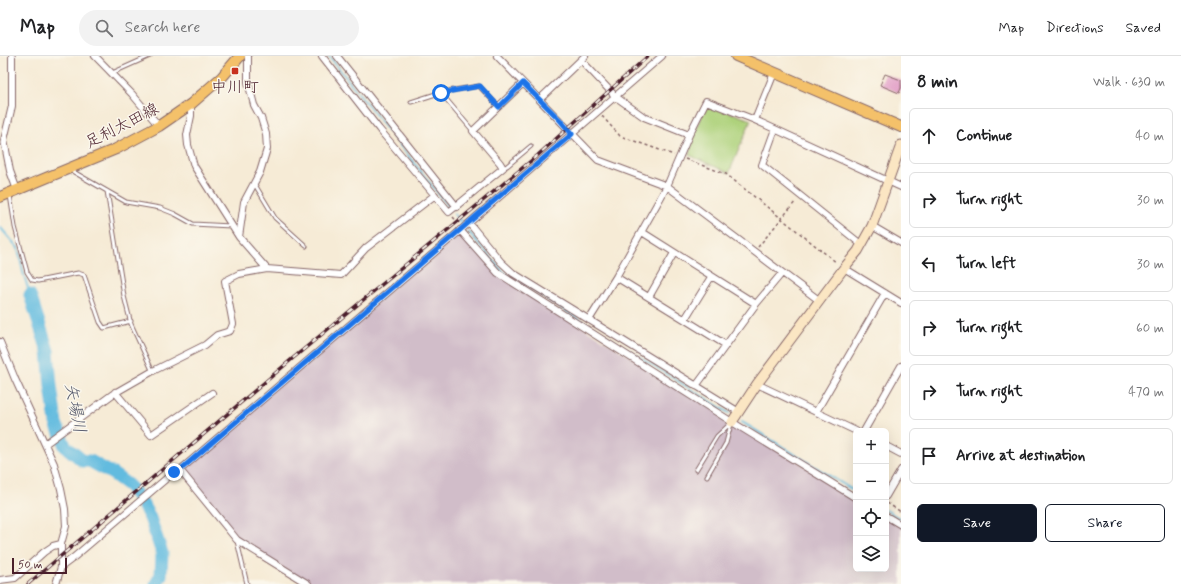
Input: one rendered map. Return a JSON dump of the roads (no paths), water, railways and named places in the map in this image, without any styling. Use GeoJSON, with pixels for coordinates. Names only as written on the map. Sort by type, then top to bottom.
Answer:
{"type":"FeatureCollection","features":[{"type":"Feature","properties":{"kind":"main road","name":"足利太田線"},"geometry":{"type":"LineString","coordinates":[[9,193],[116,149],[159,126],[191,104],[222,77],[240,56]]}},
{"type":"Feature","properties":{"kind":"main road"},"geometry":{"type":"LineString","coordinates":[[736,56],[901,128]]}},
{"type":"Feature","properties":{"kind":"street"},"geometry":{"type":"LineString","coordinates":[[9,193],[10,171],[4,140],[12,106],[12,56]]}},
{"type":"Feature","properties":{"kind":"street"},"geometry":{"type":"LineString","coordinates":[[95,56],[132,94],[159,126]]}},
{"type":"Feature","properties":{"kind":"street"},"geometry":{"type":"LineString","coordinates":[[240,236],[244,202],[260,172],[267,149],[266,134],[261,118],[254,105],[248,82],[248,56]]}},
{"type":"Feature","properties":{"kind":"street"},"geometry":{"type":"LineString","coordinates":[[322,56],[379,129],[449,212],[503,168],[473,131],[523,83]]}},
{"type":"Feature","properties":{"kind":"street"},"geometry":{"type":"LineString","coordinates":[[337,56],[457,207]]}},
{"type":"Feature","properties":{"kind":"street"},"geometry":{"type":"LineString","coordinates":[[499,56],[523,83],[598,160],[668,186],[820,301]]}},
{"type":"Feature","properties":{"kind":"street"},"geometry":{"type":"LineString","coordinates":[[61,567],[74,558],[174,472],[180,470],[460,227],[469,223],[662,56]]}},
{"type":"Feature","properties":{"kind":"street"},"geometry":{"type":"LineString","coordinates":[[540,100],[583,58],[616,97],[644,117],[689,135]]}},
{"type":"Feature","properties":{"kind":"street"},"geometry":{"type":"LineString","coordinates":[[755,120],[774,73]]}},
{"type":"Feature","properties":{"kind":"street"},"geometry":{"type":"LineString","coordinates":[[589,320],[616,277],[668,186],[689,135],[706,101],[755,120],[901,187]]}},
{"type":"Feature","properties":{"kind":"street"},"geometry":{"type":"LineString","coordinates":[[191,104],[192,116],[187,140],[194,166],[240,236],[267,269]]}},
{"type":"Feature","properties":{"kind":"street"},"geometry":{"type":"LineString","coordinates":[[775,129],[762,165],[862,245]]}},
{"type":"Feature","properties":{"kind":"street"},"geometry":{"type":"LineString","coordinates":[[732,422],[757,384],[862,245],[872,226],[901,145]]}},
{"type":"Feature","properties":{"kind":"street"},"geometry":{"type":"LineString","coordinates":[[45,444],[116,392],[153,371],[205,345],[217,335],[230,331],[232,324],[225,281],[239,274],[267,269],[341,275],[366,248],[435,195]]}},
{"type":"Feature","properties":{"kind":"street"},"geometry":{"type":"LineString","coordinates":[[469,223],[501,262],[513,273],[739,412]]}},
{"type":"Feature","properties":{"kind":"street"},"geometry":{"type":"LineString","coordinates":[[872,226],[901,243]]}},
{"type":"Feature","properties":{"kind":"street"},"geometry":{"type":"LineString","coordinates":[[460,227],[498,274],[732,422],[853,496]]}},
{"type":"Feature","properties":{"kind":"street"},"geometry":{"type":"LineString","coordinates":[[642,232],[756,304]]}},
{"type":"Feature","properties":{"kind":"street"},"geometry":{"type":"LineString","coordinates":[[649,297],[674,253]]}},
{"type":"Feature","properties":{"kind":"street"},"geometry":{"type":"LineString","coordinates":[[844,268],[901,303]]}},
{"type":"Feature","properties":{"kind":"street"},"geometry":{"type":"LineString","coordinates":[[696,386],[756,304],[782,273]]}},
{"type":"Feature","properties":{"kind":"street"},"geometry":{"type":"LineString","coordinates":[[685,319],[711,276]]}},
{"type":"Feature","properties":{"kind":"street"},"geometry":{"type":"LineString","coordinates":[[616,277],[726,345]]}},
{"type":"Feature","properties":{"kind":"street"},"geometry":{"type":"LineString","coordinates":[[816,412],[885,293]]}},
{"type":"Feature","properties":{"kind":"street"},"geometry":{"type":"LineString","coordinates":[[0,342],[15,379],[54,464],[61,488],[65,509],[66,526],[61,544],[61,567],[56,584]]}},
{"type":"Feature","properties":{"kind":"street"},"geometry":{"type":"LineString","coordinates":[[866,428],[901,366]]}},
{"type":"Feature","properties":{"kind":"street"},"geometry":{"type":"LineString","coordinates":[[757,384],[853,430]]}},
{"type":"Feature","properties":{"kind":"street"},"geometry":{"type":"LineString","coordinates":[[116,392],[151,435],[212,393]]}},
{"type":"Feature","properties":{"kind":"street"},"geometry":{"type":"LineString","coordinates":[[889,448],[901,454]]}},
{"type":"Feature","properties":{"kind":"street"},"geometry":{"type":"LineString","coordinates":[[180,470],[237,540],[308,584]]}},
{"type":"Feature","properties":{"kind":"street"},"geometry":{"type":"LineString","coordinates":[[889,491],[901,470]]}},
{"type":"Feature","properties":{"kind":"street"},"geometry":{"type":"LineString","coordinates":[[889,518],[901,525]]}},
{"type":"Feature","properties":{"kind":"street"},"geometry":{"type":"LineString","coordinates":[[0,580],[15,578],[44,552],[53,546],[61,544]]}},
{"type":"Feature","properties":{"kind":"lane"},"geometry":{"type":"LineString","coordinates":[[112,74],[150,56]]}},
{"type":"Feature","properties":{"kind":"lane"},"geometry":{"type":"LineString","coordinates":[[411,102],[441,93],[480,86],[499,107]]}},
{"type":"Feature","properties":{"kind":"lane"},"geometry":{"type":"LineString","coordinates":[[441,93],[473,131]]}},
{"type":"Feature","properties":{"kind":"lane"},"geometry":{"type":"LineString","coordinates":[[503,168],[531,146]]}},
{"type":"Feature","properties":{"kind":"lane"},"geometry":{"type":"LineString","coordinates":[[69,169],[126,202],[160,208],[193,224],[233,226]]}},
{"type":"Feature","properties":{"kind":"lane"},"geometry":{"type":"LineString","coordinates":[[254,183],[274,218],[306,246]]}},
{"type":"Feature","properties":{"kind":"lane"},"geometry":{"type":"LineString","coordinates":[[107,191],[124,296],[131,321],[153,371]]}},
{"type":"Feature","properties":{"kind":"lane"},"geometry":{"type":"LineString","coordinates":[[9,193],[15,227],[27,272],[32,280],[38,281],[78,272],[84,275],[100,322],[104,328],[131,321]]}},
{"type":"Feature","properties":{"kind":"lane"},"geometry":{"type":"LineString","coordinates":[[696,470],[717,436],[732,422]]}},
{"type":"Feature","properties":{"kind":"lane"},"geometry":{"type":"LineString","coordinates":[[707,476],[726,443],[732,422]]}},
{"type":"Feature","properties":{"kind":"lane"},"geometry":{"type":"LineString","coordinates":[[237,540],[247,584]]}},
{"type":"Feature","properties":{"kind":"waterway"},"geometry":{"type":"LineString","coordinates":[[329,56],[449,207]]}},
{"type":"Feature","properties":{"kind":"waterway"},"geometry":{"type":"LineString","coordinates":[[454,214],[462,223]]}},
{"type":"Feature","properties":{"kind":"waterway","name":"矢場川"},"geometry":{"type":"LineString","coordinates":[[0,227],[18,248],[30,295]]}},
{"type":"Feature","properties":{"kind":"waterway"},"geometry":{"type":"LineString","coordinates":[[468,231],[502,271],[729,413]]}},
{"type":"Feature","properties":{"kind":"waterway","name":"矢場川"},"geometry":{"type":"LineString","coordinates":[[30,295],[48,351],[56,423],[65,446],[83,461],[90,461],[113,474],[128,485],[143,505],[150,518],[162,553],[161,575],[156,584]]}},
{"type":"Feature","properties":{"kind":"waterway"},"geometry":{"type":"LineString","coordinates":[[742,422],[853,490]]}},
{"type":"Feature","properties":{"kind":"waterway"},"geometry":{"type":"LineString","coordinates":[[889,512],[901,519]]}},
{"type":"Feature","properties":{"kind":"railway"},"geometry":{"type":"LineString","coordinates":[[28,584],[292,359],[538,155],[648,56]]}},
{"type":"Feature","properties":{"kind":"place","name":"中川町"},"geometry":{"type":"Point","coordinates":[235,71]}}]}
